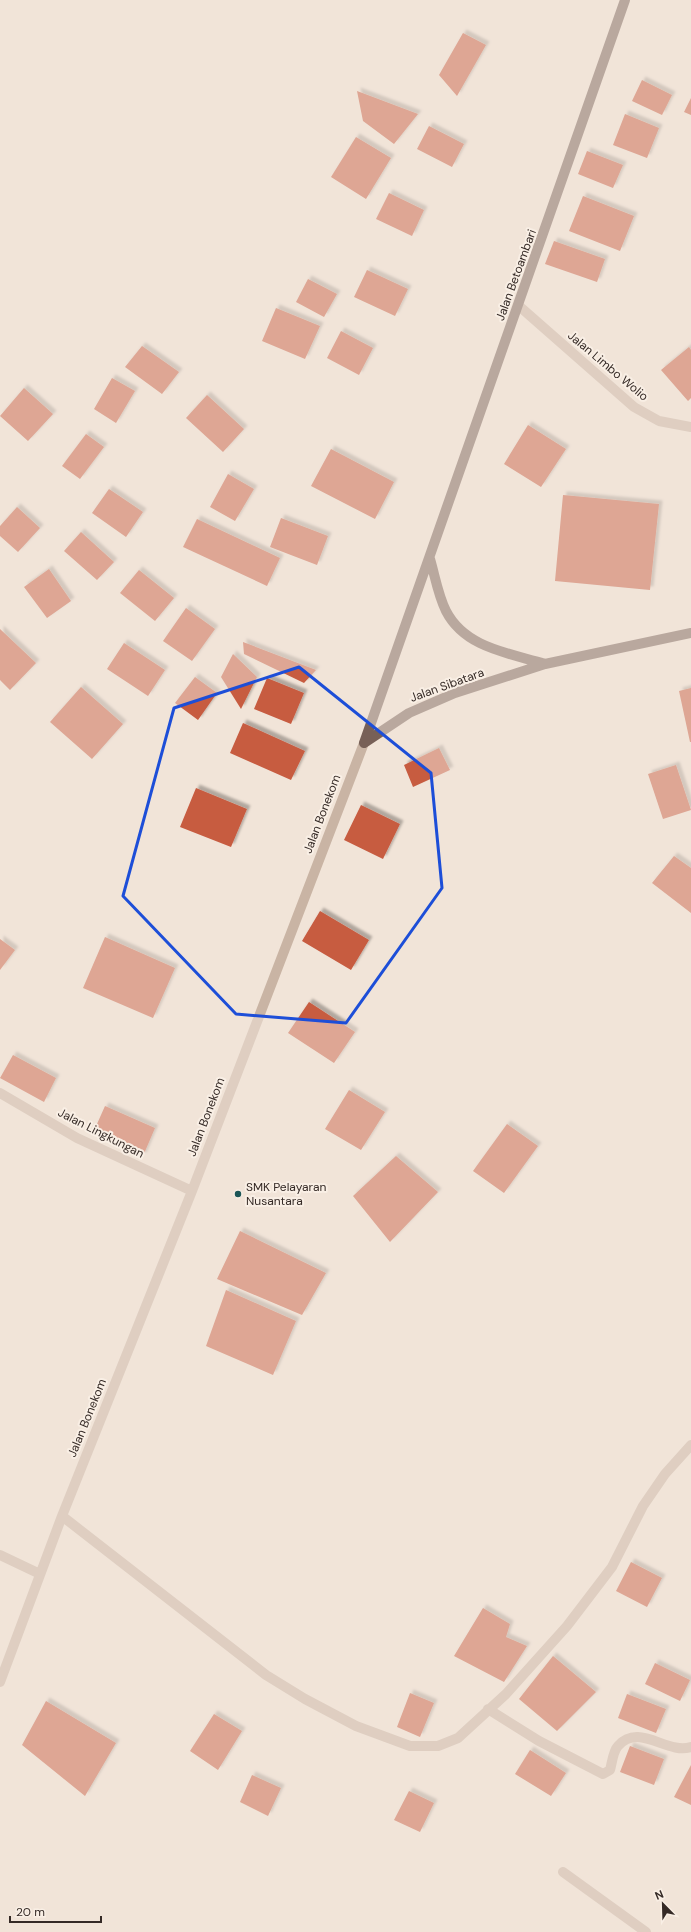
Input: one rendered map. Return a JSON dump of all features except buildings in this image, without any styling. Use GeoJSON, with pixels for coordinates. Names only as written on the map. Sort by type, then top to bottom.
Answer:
{"type":"FeatureCollection","features":[{"type":"Feature","properties":{"kind":"main road","name":"Jalan Betoambari"},"geometry":{"type":"LineString","coordinates":[[430,559],[625,0]]}},
{"type":"Feature","properties":{"kind":"main road","name":"Jalan Sibatara"},"geometry":{"type":"LineString","coordinates":[[430,559],[446,612],[462,633],[486,647],[545,664]]}},
{"type":"Feature","properties":{"kind":"main road","name":"Jalan Bonekom"},"geometry":{"type":"LineString","coordinates":[[364,743],[430,559]]}},
{"type":"Feature","properties":{"kind":"main road","name":"Jalan Sibatara"},"geometry":{"type":"LineString","coordinates":[[364,743],[409,712],[455,693],[545,664],[691,633]]}},
{"type":"Feature","properties":{"kind":"street","name":"Jalan Limbo Wolio"},"geometry":{"type":"LineString","coordinates":[[518,306],[634,407],[659,421],[691,427]]}},
{"type":"Feature","properties":{"kind":"street","name":"Jalan Bonekom"},"geometry":{"type":"LineString","coordinates":[[0,1682],[62,1516],[192,1191],[364,743]]}},
{"type":"Feature","properties":{"kind":"street","name":"Jalan Lingkungan"},"geometry":{"type":"LineString","coordinates":[[0,1093],[77,1138],[192,1191]]}},
{"type":"Feature","properties":{"kind":"street"},"geometry":{"type":"LineString","coordinates":[[62,1516],[266,1675],[305,1699],[356,1726],[410,1746],[438,1746],[458,1738],[506,1694],[557,1637],[612,1568],[643,1506],[665,1474],[691,1445]]}},
{"type":"Feature","properties":{"kind":"street"},"geometry":{"type":"LineString","coordinates":[[0,1555],[40,1574]]}},
{"type":"Feature","properties":{"kind":"street"},"geometry":{"type":"LineString","coordinates":[[488,1709],[539,1741],[603,1774],[610,1770],[617,1747],[628,1739],[643,1737],[686,1749],[691,1747]]}},
{"type":"Feature","properties":{"kind":"street"},"geometry":{"type":"LineString","coordinates":[[563,1872],[646,1932]]}},
{"type":"Feature","properties":{"kind":"highlighted area"},"geometry":{"type":"Polygon","coordinates":[[[299,667],[431,773],[442,888],[346,1023],[236,1014],[123,896],[174,708],[299,667]]]}},
{"type":"Feature","properties":{"kind":"place","name":"SMK Pelayaran Nusantara"},"geometry":{"type":"Point","coordinates":[238,1194]}}]}
